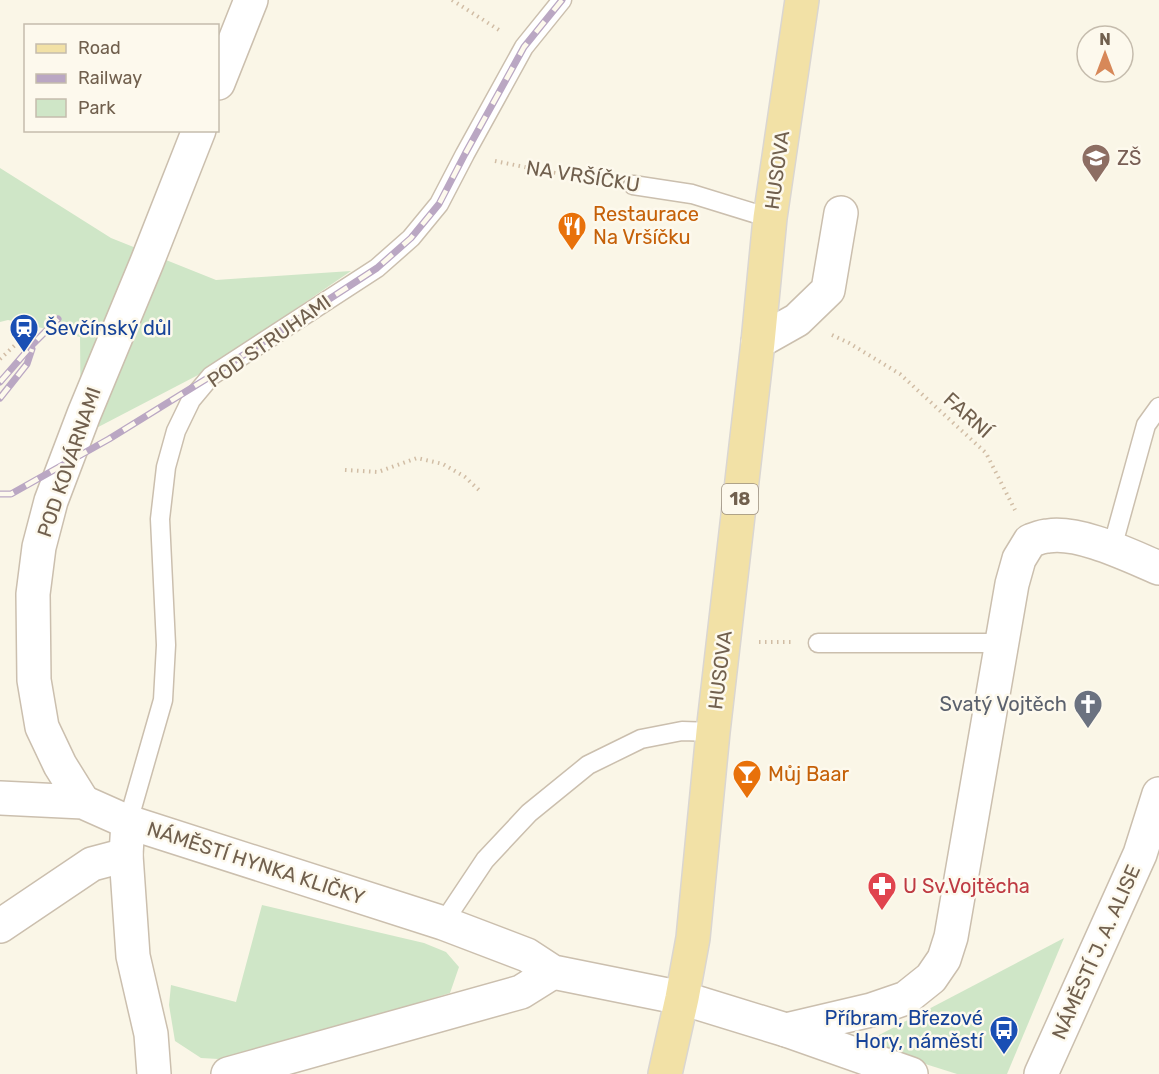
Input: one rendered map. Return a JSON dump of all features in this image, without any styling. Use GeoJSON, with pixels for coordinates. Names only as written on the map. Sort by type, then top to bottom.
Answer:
{"type":"FeatureCollection","features":[{"type":"Feature","properties":{"kind":"main road","name":"HUSOVA"},"geometry":{"type":"LineString","coordinates":[[682,998],[693,938],[713,732],[770,218],[802,0]]}},
{"type":"Feature","properties":{"kind":"main road","name":"18"},"geometry":{"type":"LineString","coordinates":[[665,1074],[682,998]]}},
{"type":"Feature","properties":{"kind":"street"},"geometry":{"type":"LineString","coordinates":[[219,80],[250,0]]}},
{"type":"Feature","properties":{"kind":"street","name":"POD KOVÁRNAMI"},"geometry":{"type":"LineString","coordinates":[[83,802],[60,765],[42,727],[34,680],[33,594],[39,547],[51,501],[84,414],[198,132]]}},
{"type":"Feature","properties":{"kind":"street"},"geometry":{"type":"LineString","coordinates":[[758,342],[797,320],[828,290],[841,213]]}},
{"type":"Feature","properties":{"kind":"street"},"geometry":{"type":"LineString","coordinates":[[786,1030],[871,1010],[906,998],[931,978],[944,959],[951,937],[1012,584],[1019,559],[1030,541],[1048,536],[1069,536],[1112,548],[1159,568]]}},
{"type":"Feature","properties":{"kind":"street","name":"NÁMĚSTÍ J. A. ALISE"},"geometry":{"type":"LineString","coordinates":[[1041,1074],[1150,856],[1159,794]]}},
{"type":"Feature","properties":{"kind":"street"},"geometry":{"type":"LineString","coordinates":[[0,798],[83,802],[128,822]]}},
{"type":"Feature","properties":{"kind":"street","name":"NÁMĚSTÍ HYNKA KLIČKY"},"geometry":{"type":"LineString","coordinates":[[154,1074],[151,1034],[133,956],[126,855],[128,822],[443,922],[526,955],[553,972],[682,998]]}},
{"type":"Feature","properties":{"kind":"street"},"geometry":{"type":"LineString","coordinates":[[0,926],[92,864],[126,855]]}},
{"type":"Feature","properties":{"kind":"street"},"geometry":{"type":"LineString","coordinates":[[228,1074],[521,992],[553,972]]}},
{"type":"Feature","properties":{"kind":"street"},"geometry":{"type":"LineString","coordinates":[[682,998],[786,1030],[911,1074]]}},
{"type":"Feature","properties":{"kind":"lane","name":"POD STRUHAMI"},"geometry":{"type":"LineString","coordinates":[[128,822],[163,700],[166,645],[160,519],[166,467],[176,431],[191,400],[211,376],[377,268],[411,238],[439,204],[524,47],[562,0]]}},
{"type":"Feature","properties":{"kind":"lane","name":"NA VRŠÍČKU"},"geometry":{"type":"LineString","coordinates":[[633,185],[692,194],[770,218]]}},
{"type":"Feature","properties":{"kind":"lane"},"geometry":{"type":"LineString","coordinates":[[1112,548],[1146,425],[1159,407]]}},
{"type":"Feature","properties":{"kind":"lane"},"geometry":{"type":"LineString","coordinates":[[818,643],[1002,643]]}},
{"type":"Feature","properties":{"kind":"lane"},"geometry":{"type":"LineString","coordinates":[[443,922],[486,860],[529,813],[588,765],[641,739],[682,731],[713,732]]}},
{"type":"Feature","properties":{"kind":"path"},"geometry":{"type":"LineString","coordinates":[[452,0],[502,32]]}},
{"type":"Feature","properties":{"kind":"path","name":"NA VRŠÍČKU"},"geometry":{"type":"LineString","coordinates":[[465,154],[544,171],[633,185]]}},
{"type":"Feature","properties":{"kind":"path"},"geometry":{"type":"LineString","coordinates":[[0,359],[26,335]]}},
{"type":"Feature","properties":{"kind":"path","name":"FARNÍ"},"geometry":{"type":"LineString","coordinates":[[849,343],[900,374],[986,453],[1030,541]]}},
{"type":"Feature","properties":{"kind":"path"},"geometry":{"type":"LineString","coordinates":[[345,470],[378,472],[417,458],[443,464],[465,477],[480,491]]}},
{"type":"Feature","properties":{"kind":"path"},"geometry":{"type":"LineString","coordinates":[[724,641],[818,643]]}},
{"type":"Feature","properties":{"kind":"green space"},"geometry":{"type":"Polygon","coordinates":[[[0,168],[111,238],[216,280],[351,271],[200,374],[81,436],[80,337],[8,320],[0,322],[0,168]]]}},
{"type":"Feature","properties":{"kind":"green space"},"geometry":{"type":"Polygon","coordinates":[[[262,905],[424,943],[446,952],[459,967],[450,993],[236,1060],[201,1058],[175,1041],[169,1005],[171,985],[236,1002],[262,905]]]}},
{"type":"Feature","properties":{"kind":"green space"},"geometry":{"type":"Polygon","coordinates":[[[1064,938],[1007,1074],[957,1074],[862,1044],[1064,938]]]}},
{"type":"Feature","properties":{"kind":"railway"},"geometry":{"type":"LineString","coordinates":[[0,494],[11,494],[109,439],[377,268],[411,238],[439,204],[524,47],[562,0]]}},
{"type":"Feature","properties":{"kind":"railway"},"geometry":{"type":"LineString","coordinates":[[0,382],[58,319]]}},
{"type":"Feature","properties":{"kind":"railway"},"geometry":{"type":"LineString","coordinates":[[0,398],[27,364],[32,349]]}},
{"type":"Feature","properties":{"kind":"place","name":"ZŠ"},"geometry":{"type":"Point","coordinates":[1096,184]}},
{"type":"Feature","properties":{"kind":"place","name":"Restaurace Na Vršíčku"},"geometry":{"type":"Point","coordinates":[572,252]}},
{"type":"Feature","properties":{"kind":"place","name":"Ševčínský důl"},"geometry":{"type":"Point","coordinates":[24,354]}},
{"type":"Feature","properties":{"kind":"place","name":"Svatý Vojtěch"},"geometry":{"type":"Point","coordinates":[1088,730]}},
{"type":"Feature","properties":{"kind":"place","name":"Můj Baar"},"geometry":{"type":"Point","coordinates":[747,800]}},
{"type":"Feature","properties":{"kind":"place","name":"U Sv.Vojtěcha"},"geometry":{"type":"Point","coordinates":[882,912]}},
{"type":"Feature","properties":{"kind":"place","name":"Příbram, Březové Hory, náměstí"},"geometry":{"type":"Point","coordinates":[1004,1056]}}]}
